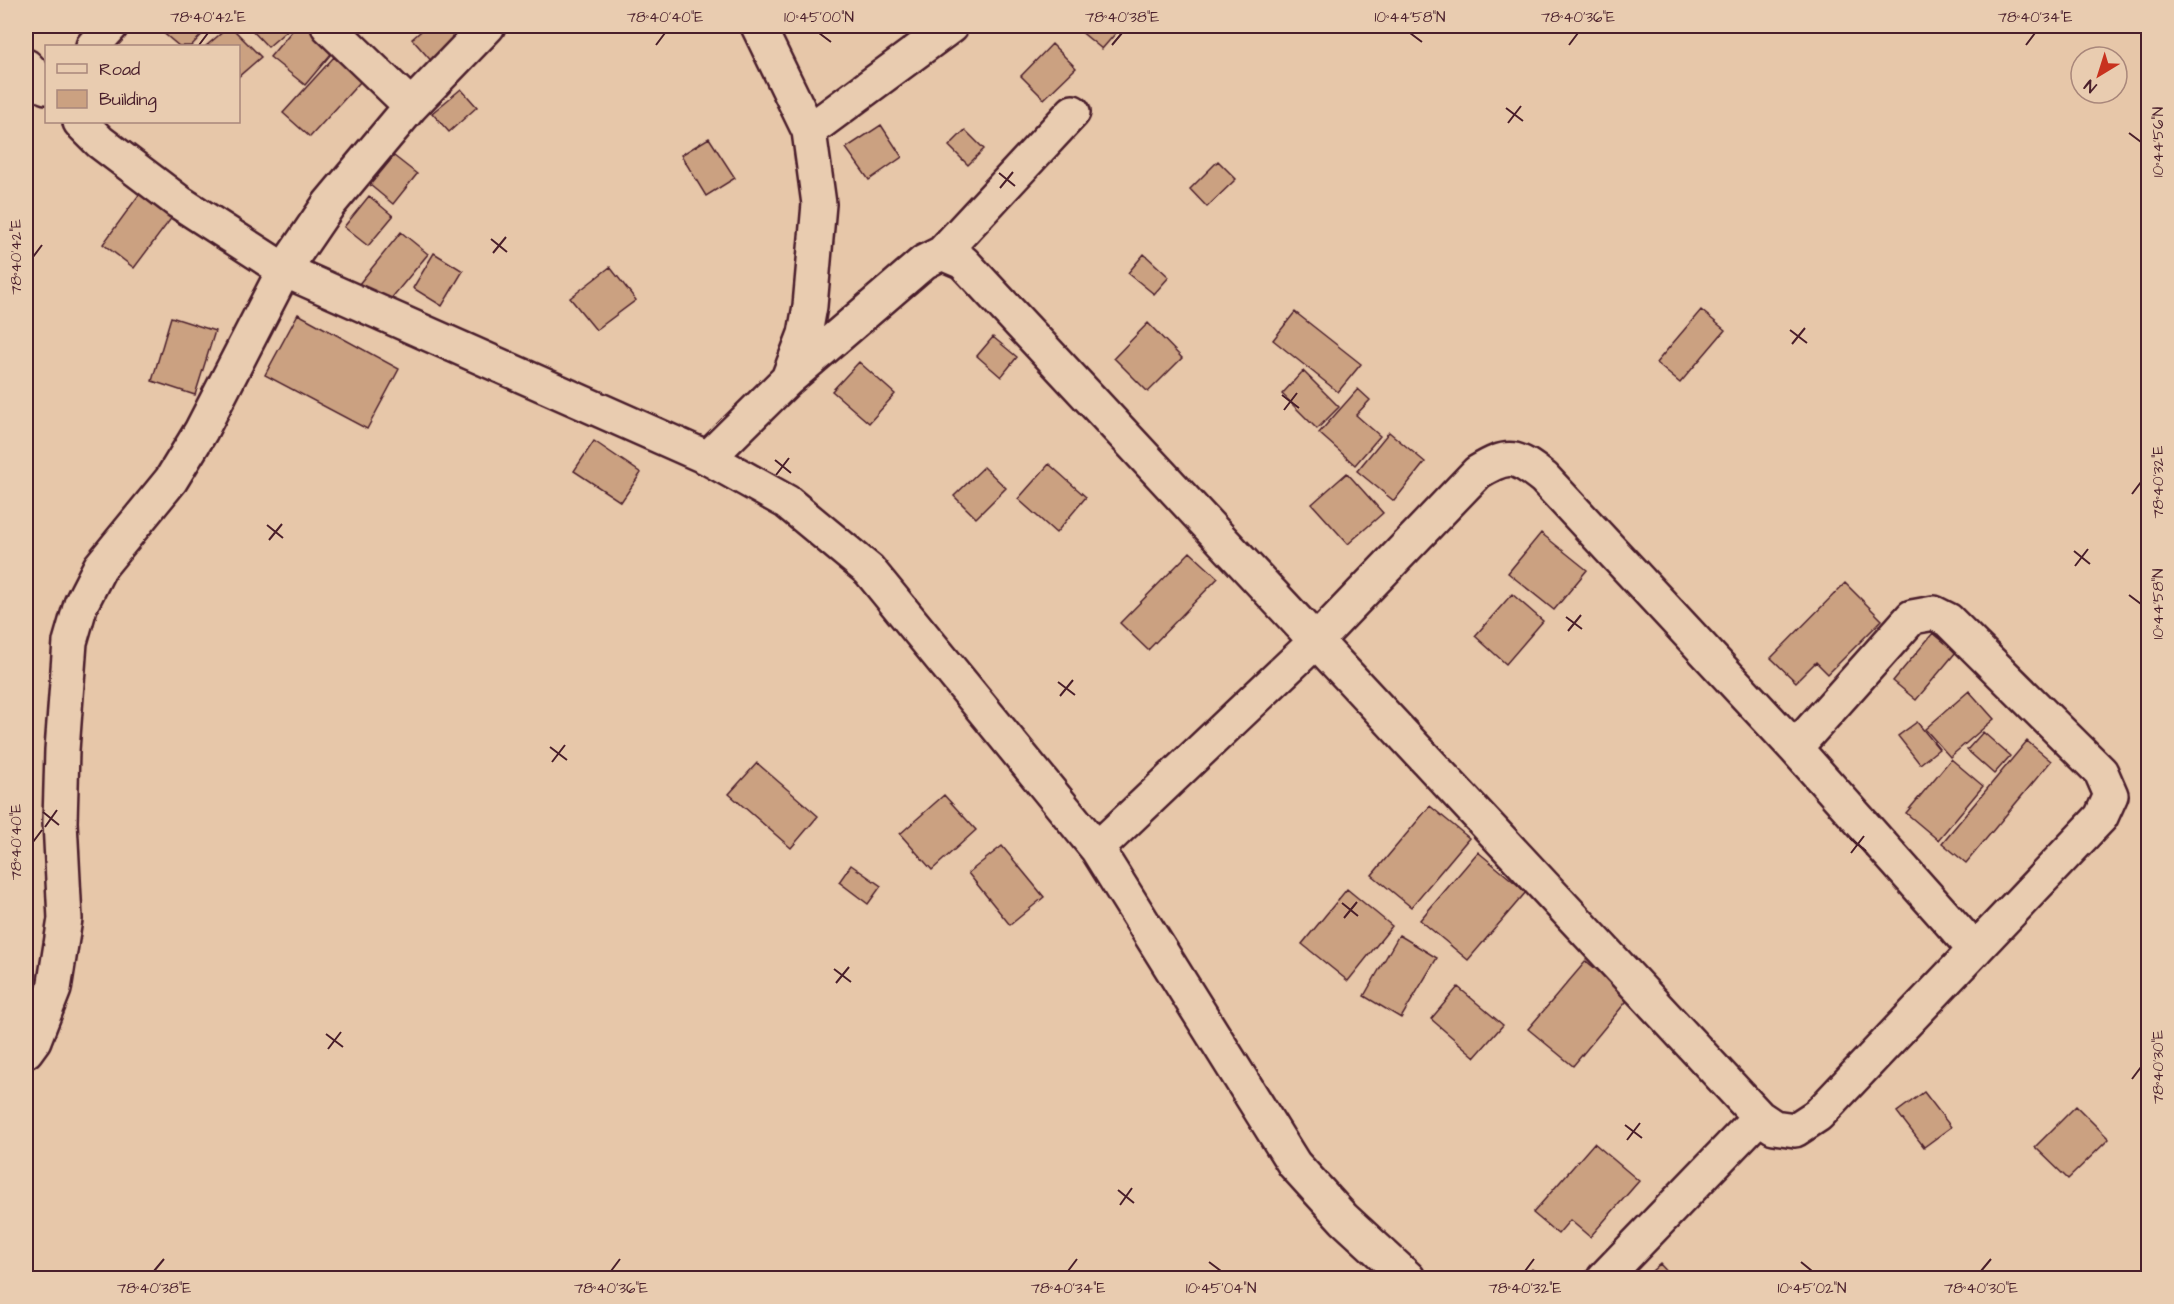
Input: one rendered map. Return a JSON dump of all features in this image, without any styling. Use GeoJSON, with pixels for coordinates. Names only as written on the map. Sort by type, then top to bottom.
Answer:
{"type":"FeatureCollection","features":[{"type":"Feature","properties":{"kind":"street"},"geometry":{"type":"LineString","coordinates":[[94,45],[111,26]]}},
{"type":"Feature","properties":{"kind":"street"},"geometry":{"type":"LineString","coordinates":[[328,26],[411,106]]}},
{"type":"Feature","properties":{"kind":"street"},"geometry":{"type":"LineString","coordinates":[[26,1051],[34,1040],[54,989],[65,919],[60,822],[62,750],[70,642],[81,604],[100,567],[171,480],[201,431],[284,270],[330,204],[411,106],[488,26]]}},
{"type":"Feature","properties":{"kind":"street"},"geometry":{"type":"LineString","coordinates":[[758,26],[809,131],[819,204],[814,271],[805,334],[787,381]]}},
{"type":"Feature","properties":{"kind":"street"},"geometry":{"type":"LineString","coordinates":[[809,131],[951,26]]}},
{"type":"Feature","properties":{"kind":"street"},"geometry":{"type":"LineString","coordinates":[[26,66],[45,86]]}},
{"type":"Feature","properties":{"kind":"street"},"geometry":{"type":"LineString","coordinates":[[708,458],[787,381],[924,262],[942,253],[1073,112]]}},
{"type":"Feature","properties":{"kind":"street"},"geometry":{"type":"LineString","coordinates":[[81,123],[100,142],[179,202],[284,270],[708,458],[787,502],[868,570],[1098,849],[1294,1164],[1344,1219],[1408,1278]]}},
{"type":"Feature","properties":{"kind":"street"},"geometry":{"type":"LineString","coordinates":[[942,253],[963,262],[1759,1117],[1774,1127],[1795,1130],[1818,1115],[2101,817],[2111,795],[2102,772],[1948,620],[1934,613],[1912,617],[1795,748]]}},
{"type":"Feature","properties":{"kind":"street"},"geometry":{"type":"LineString","coordinates":[[1098,849],[1316,641],[1478,472],[1499,459],[1522,461],[1544,478],[1795,748],[1975,950]]}},
{"type":"Feature","properties":{"kind":"street"},"geometry":{"type":"LineString","coordinates":[[1604,1278],[1759,1117]]}},
{"type":"Feature","properties":{"kind":"building"},"geometry":{"type":"Polygon","coordinates":[[[155,26],[210,26],[192,45],[178,45],[155,26]]]}},
{"type":"Feature","properties":{"kind":"building"},"geometry":{"type":"Polygon","coordinates":[[[230,26],[261,57],[240,75],[240,45],[207,45],[230,26]]]}},
{"type":"Feature","properties":{"kind":"building"},"geometry":{"type":"Polygon","coordinates":[[[248,26],[292,26],[268,47],[248,26]]]}},
{"type":"Feature","properties":{"kind":"building"},"geometry":{"type":"Polygon","coordinates":[[[296,26],[309,26],[336,48],[305,85],[270,57],[296,26]]]}},
{"type":"Feature","properties":{"kind":"building"},"geometry":{"type":"Polygon","coordinates":[[[427,26],[476,26],[434,64],[412,39],[427,26]]]}},
{"type":"Feature","properties":{"kind":"building"},"geometry":{"type":"Polygon","coordinates":[[[1074,26],[1122,26],[1102,49],[1074,26]]]}},
{"type":"Feature","properties":{"kind":"building"},"geometry":{"type":"Polygon","coordinates":[[[1052,44],[1076,68],[1044,99],[1021,76],[1052,44]]]}},
{"type":"Feature","properties":{"kind":"building"},"geometry":{"type":"Polygon","coordinates":[[[334,57],[361,81],[310,137],[283,113],[334,57]]]}},
{"type":"Feature","properties":{"kind":"building"},"geometry":{"type":"Polygon","coordinates":[[[461,89],[477,107],[449,132],[432,113],[461,89]]]}},
{"type":"Feature","properties":{"kind":"building"},"geometry":{"type":"Polygon","coordinates":[[[881,125],[902,157],[869,180],[846,148],[881,125]]]}},
{"type":"Feature","properties":{"kind":"building"},"geometry":{"type":"Polygon","coordinates":[[[965,130],[984,149],[968,165],[949,146],[965,130]]]}},
{"type":"Feature","properties":{"kind":"building"},"geometry":{"type":"Polygon","coordinates":[[[709,138],[735,178],[706,196],[681,155],[709,138]]]}},
{"type":"Feature","properties":{"kind":"building"},"geometry":{"type":"Polygon","coordinates":[[[394,156],[417,174],[393,204],[370,185],[394,156]]]}},
{"type":"Feature","properties":{"kind":"building"},"geometry":{"type":"Polygon","coordinates":[[[1218,161],[1236,179],[1207,207],[1190,189],[1218,161]]]}},
{"type":"Feature","properties":{"kind":"building"},"geometry":{"type":"Polygon","coordinates":[[[141,192],[173,216],[134,268],[103,244],[141,192]]]}},
{"type":"Feature","properties":{"kind":"building"},"geometry":{"type":"Polygon","coordinates":[[[369,196],[393,216],[368,246],[344,227],[369,196]]]}},
{"type":"Feature","properties":{"kind":"building"},"geometry":{"type":"Polygon","coordinates":[[[401,232],[428,254],[385,306],[359,284],[401,232]]]}},
{"type":"Feature","properties":{"kind":"building"},"geometry":{"type":"Polygon","coordinates":[[[434,253],[463,271],[442,306],[413,288],[434,253]]]}},
{"type":"Feature","properties":{"kind":"building"},"geometry":{"type":"Polygon","coordinates":[[[1144,254],[1169,277],[1154,294],[1128,273],[1144,254]]]}},
{"type":"Feature","properties":{"kind":"building"},"geometry":{"type":"Polygon","coordinates":[[[610,267],[636,300],[596,330],[570,298],[610,267]]]}},
{"type":"Feature","properties":{"kind":"building"},"geometry":{"type":"Polygon","coordinates":[[[1701,310],[1725,330],[1680,383],[1656,363],[1701,310]]]}},
{"type":"Feature","properties":{"kind":"building"},"geometry":{"type":"Polygon","coordinates":[[[1295,312],[1361,364],[1338,392],[1273,340],[1295,312]]]}},
{"type":"Feature","properties":{"kind":"building"},"geometry":{"type":"Polygon","coordinates":[[[298,314],[399,369],[367,429],[265,375],[298,314]]]}},
{"type":"Feature","properties":{"kind":"building"},"geometry":{"type":"Polygon","coordinates":[[[171,317],[215,331],[195,395],[152,381],[171,317]]]}},
{"type":"Feature","properties":{"kind":"building"},"geometry":{"type":"Polygon","coordinates":[[[1148,323],[1182,358],[1148,392],[1114,358],[1148,323]]]}},
{"type":"Feature","properties":{"kind":"building"},"geometry":{"type":"Polygon","coordinates":[[[993,337],[1017,357],[1001,377],[977,356],[993,337]]]}},
{"type":"Feature","properties":{"kind":"building"},"geometry":{"type":"Polygon","coordinates":[[[859,362],[895,394],[869,423],[832,391],[859,362]]]}},
{"type":"Feature","properties":{"kind":"building"},"geometry":{"type":"Polygon","coordinates":[[[1303,371],[1339,407],[1317,429],[1282,394],[1303,371]]]}},
{"type":"Feature","properties":{"kind":"building"},"geometry":{"type":"Polygon","coordinates":[[[1358,389],[1370,400],[1356,415],[1380,436],[1355,465],[1319,433],[1358,389]]]}},
{"type":"Feature","properties":{"kind":"building"},"geometry":{"type":"Polygon","coordinates":[[[1389,432],[1425,462],[1394,501],[1357,471],[1389,432]]]}},
{"type":"Feature","properties":{"kind":"building"},"geometry":{"type":"Polygon","coordinates":[[[594,441],[641,473],[621,502],[574,471],[594,441]]]}},
{"type":"Feature","properties":{"kind":"building"},"geometry":{"type":"Polygon","coordinates":[[[1049,464],[1086,497],[1056,533],[1018,499],[1049,464]]]}},
{"type":"Feature","properties":{"kind":"building"},"geometry":{"type":"Polygon","coordinates":[[[984,467],[1006,488],[976,518],[954,496],[984,467]]]}},
{"type":"Feature","properties":{"kind":"building"},"geometry":{"type":"Polygon","coordinates":[[[1347,473],[1383,513],[1348,544],[1312,504],[1347,473]]]}},
{"type":"Feature","properties":{"kind":"building"},"geometry":{"type":"Polygon","coordinates":[[[1541,533],[1587,570],[1554,610],[1508,573],[1541,533]]]}},
{"type":"Feature","properties":{"kind":"building"},"geometry":{"type":"Polygon","coordinates":[[[1190,552],[1218,578],[1148,650],[1120,623],[1190,552]]]}},
{"type":"Feature","properties":{"kind":"building"},"geometry":{"type":"Polygon","coordinates":[[[1845,583],[1882,620],[1828,674],[1816,662],[1796,682],[1771,658],[1845,583]]]}},
{"type":"Feature","properties":{"kind":"building"},"geometry":{"type":"Polygon","coordinates":[[[1512,594],[1543,621],[1506,664],[1475,636],[1512,594]]]}},
{"type":"Feature","properties":{"kind":"building"},"geometry":{"type":"Polygon","coordinates":[[[1933,633],[1956,652],[1916,700],[1893,681],[1933,633]]]}},
{"type":"Feature","properties":{"kind":"building"},"geometry":{"type":"Polygon","coordinates":[[[1969,691],[1994,719],[1950,757],[1925,729],[1969,691]]]}},
{"type":"Feature","properties":{"kind":"building"},"geometry":{"type":"Polygon","coordinates":[[[1917,722],[1939,749],[1920,764],[1898,736],[1917,722]]]}},
{"type":"Feature","properties":{"kind":"building"},"geometry":{"type":"Polygon","coordinates":[[[1983,732],[2010,756],[1994,774],[1967,750],[1983,732]]]}},
{"type":"Feature","properties":{"kind":"building"},"geometry":{"type":"Polygon","coordinates":[[[2027,741],[2051,761],[1966,863],[1942,843],[2027,741]]]}},
{"type":"Feature","properties":{"kind":"building"},"geometry":{"type":"Polygon","coordinates":[[[1951,759],[1983,786],[1938,840],[1906,813],[1951,759]]]}},
{"type":"Feature","properties":{"kind":"building"},"geometry":{"type":"Polygon","coordinates":[[[757,763],[818,816],[791,848],[729,794],[757,763]]]}},
{"type":"Feature","properties":{"kind":"building"},"geometry":{"type":"Polygon","coordinates":[[[944,795],[976,830],[932,870],[900,834],[944,795]]]}},
{"type":"Feature","properties":{"kind":"building"},"geometry":{"type":"Polygon","coordinates":[[[1430,806],[1469,838],[1411,907],[1372,875],[1430,806]]]}},
{"type":"Feature","properties":{"kind":"building"},"geometry":{"type":"Polygon","coordinates":[[[1002,846],[1044,897],[1010,925],[968,873],[1002,846]]]}},
{"type":"Feature","properties":{"kind":"building"},"geometry":{"type":"Polygon","coordinates":[[[1478,852],[1526,892],[1468,960],[1420,920],[1478,852]]]}},
{"type":"Feature","properties":{"kind":"building"},"geometry":{"type":"Polygon","coordinates":[[[851,865],[881,886],[868,904],[839,882],[851,865]]]}},
{"type":"Feature","properties":{"kind":"building"},"geometry":{"type":"Polygon","coordinates":[[[1347,889],[1392,926],[1348,981],[1302,944],[1347,889]]]}},
{"type":"Feature","properties":{"kind":"building"},"geometry":{"type":"Polygon","coordinates":[[[1399,935],[1437,958],[1401,1018],[1364,996],[1399,935]]]}},
{"type":"Feature","properties":{"kind":"building"},"geometry":{"type":"Polygon","coordinates":[[[1586,961],[1630,997],[1573,1066],[1528,1029],[1586,961]]]}},
{"type":"Feature","properties":{"kind":"building"},"geometry":{"type":"Polygon","coordinates":[[[1458,987],[1503,1025],[1475,1057],[1431,1019],[1458,987]]]}},
{"type":"Feature","properties":{"kind":"building"},"geometry":{"type":"Polygon","coordinates":[[[1924,1092],[1951,1127],[1924,1147],[1897,1112],[1924,1092]]]}},
{"type":"Feature","properties":{"kind":"building"},"geometry":{"type":"Polygon","coordinates":[[[2076,1106],[2109,1139],[2068,1179],[2035,1147],[2076,1106]]]}},
{"type":"Feature","properties":{"kind":"building"},"geometry":{"type":"Polygon","coordinates":[[[1594,1143],[1639,1181],[1590,1237],[1570,1220],[1558,1234],[1533,1213],[1594,1143]]]}},
{"type":"Feature","properties":{"kind":"building"},"geometry":{"type":"Polygon","coordinates":[[[1660,1264],[1673,1278],[1644,1278],[1660,1264]]]}},
{"type":"Feature","properties":{"kind":"building"},"geometry":{"type":"Polygon","coordinates":[[[1532,1269],[1545,1278],[1526,1278],[1532,1269]]]}}]}
